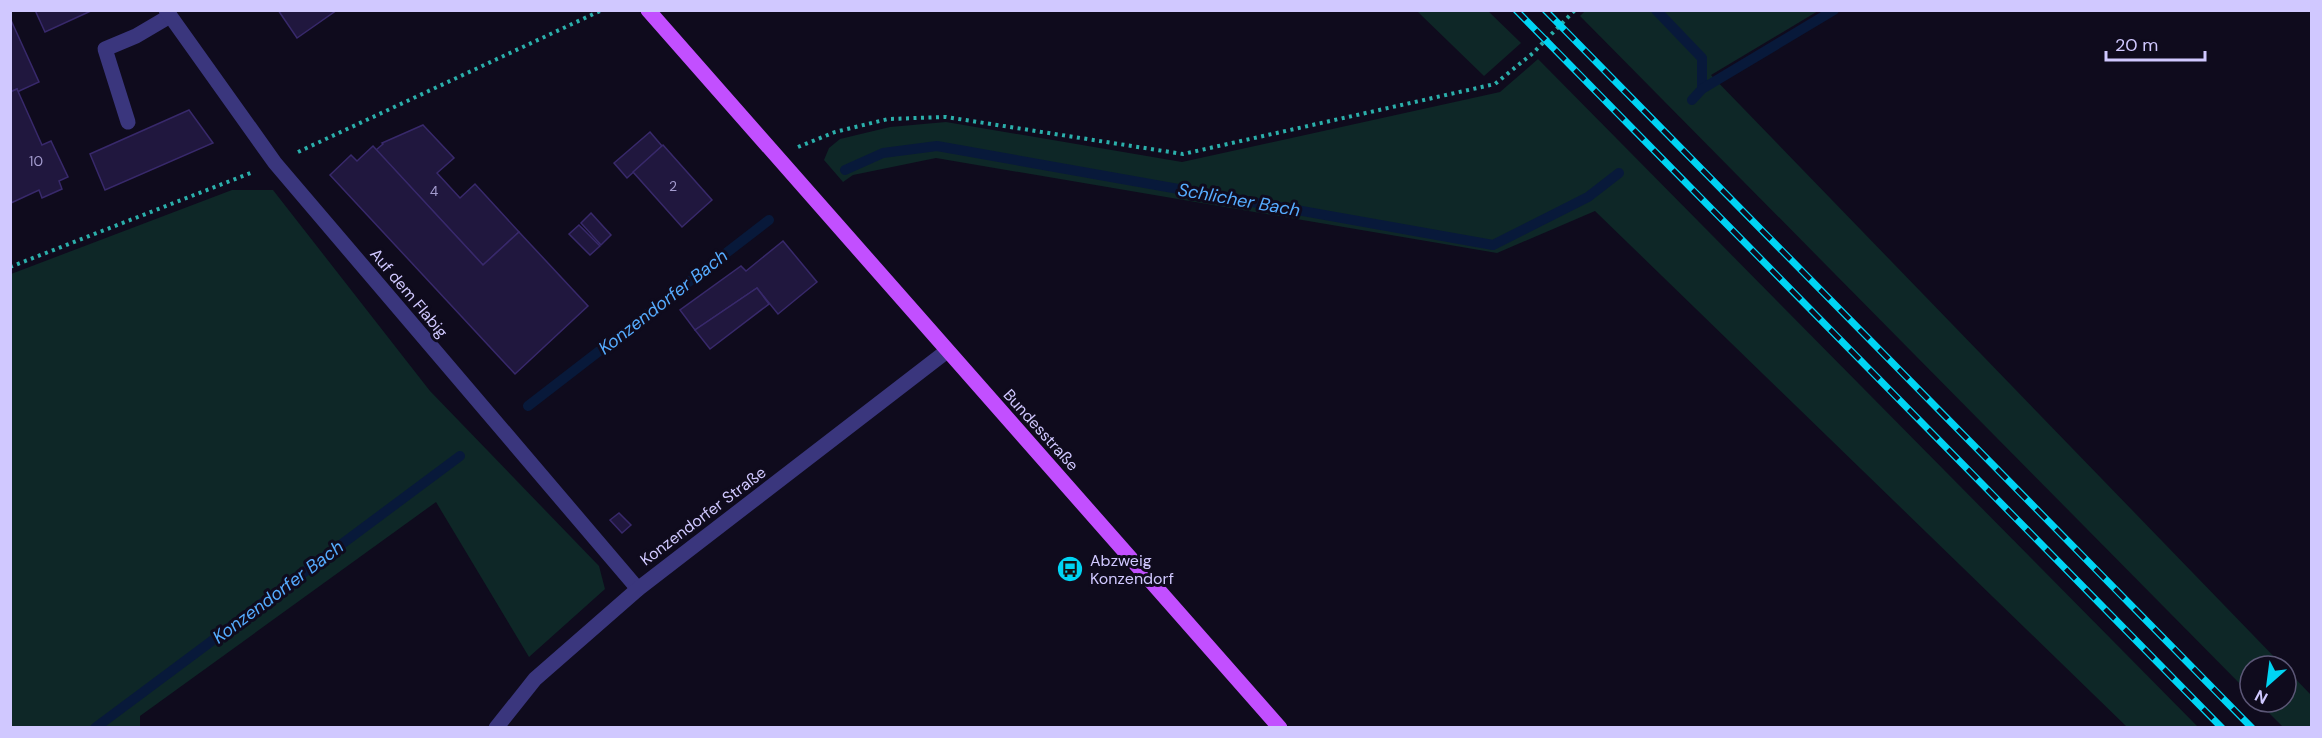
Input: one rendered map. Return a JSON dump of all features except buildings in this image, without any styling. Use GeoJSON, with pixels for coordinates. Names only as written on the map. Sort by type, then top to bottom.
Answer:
{"type":"FeatureCollection","features":[{"type":"Feature","properties":{"kind":"main road","name":"Bundesstraße"},"geometry":{"type":"LineString","coordinates":[[648,10],[1280,728]]}},
{"type":"Feature","properties":{"kind":"street","name":"Auf dem Flabig"},"geometry":{"type":"LineString","coordinates":[[168,13],[275,163],[638,589]]}},
{"type":"Feature","properties":{"kind":"street"},"geometry":{"type":"LineString","coordinates":[[128,122],[105,49],[136,36],[168,13]]}},
{"type":"Feature","properties":{"kind":"street","name":"Konzendorfer Straße"},"geometry":{"type":"LineString","coordinates":[[496,728],[535,680],[638,589],[947,351]]}},
{"type":"Feature","properties":{"kind":"path"},"geometry":{"type":"LineString","coordinates":[[10,267],[275,163],[602,10]]}},
{"type":"Feature","properties":{"kind":"path"},"geometry":{"type":"LineString","coordinates":[[776,156],[835,132],[888,119],[946,117],[1183,154],[1495,84],[1533,52],[1575,10]]}},
{"type":"Feature","properties":{"kind":"green space"},"geometry":{"type":"Polygon","coordinates":[[[1417,11],[1488,11],[1521,43],[1484,76],[1417,11]]]}},
{"type":"Feature","properties":{"kind":"green space"},"geometry":{"type":"Polygon","coordinates":[[[1585,11],[1818,11],[1711,75],[2271,654],[2238,654],[2238,682],[1580,16],[1585,11]]]}},
{"type":"Feature","properties":{"kind":"green space"},"geometry":{"type":"Polygon","coordinates":[[[1538,59],[2198,727],[2127,727],[1595,211],[1497,253],[936,158],[853,175],[843,182],[824,160],[829,148],[840,139],[890,127],[946,122],[1182,162],[1500,92],[1538,59]]]}},
{"type":"Feature","properties":{"kind":"green space"},"geometry":{"type":"Polygon","coordinates":[[[232,190],[273,190],[430,391],[599,566],[605,589],[529,657],[436,502],[140,716],[140,727],[11,727],[11,274],[232,190]]]}},
{"type":"Feature","properties":{"kind":"green space"},"geometry":{"type":"Polygon","coordinates":[[[2298,681],[2311,695],[2311,727],[2283,727],[2270,714],[2298,714],[2298,681]]]}},
{"type":"Feature","properties":{"kind":"waterway"},"geometry":{"type":"LineString","coordinates":[[1656,10],[1702,58],[1702,89]]}},
{"type":"Feature","properties":{"kind":"waterway"},"geometry":{"type":"LineString","coordinates":[[1692,100],[1702,89],[1834,10]]}},
{"type":"Feature","properties":{"kind":"waterway","name":"Schlicher Bach"},"geometry":{"type":"LineString","coordinates":[[845,170],[883,153],[937,146],[1493,245],[1588,197],[1619,173]]}},
{"type":"Feature","properties":{"kind":"waterway","name":"Konzendorfer Bach"},"geometry":{"type":"LineString","coordinates":[[528,406],[769,220]]}},
{"type":"Feature","properties":{"kind":"waterway","name":"Konzendorfer Bach"},"geometry":{"type":"LineString","coordinates":[[95,728],[460,456]]}},
{"type":"Feature","properties":{"kind":"railway"},"geometry":{"type":"LineString","coordinates":[[1516,10],[2222,728]]}},
{"type":"Feature","properties":{"kind":"railway"},"geometry":{"type":"LineString","coordinates":[[1545,10],[2252,728]]}},
{"type":"Feature","properties":{"kind":"place","name":"Abzweig Konzendorf"},"geometry":{"type":"Point","coordinates":[1070,569]}}]}
